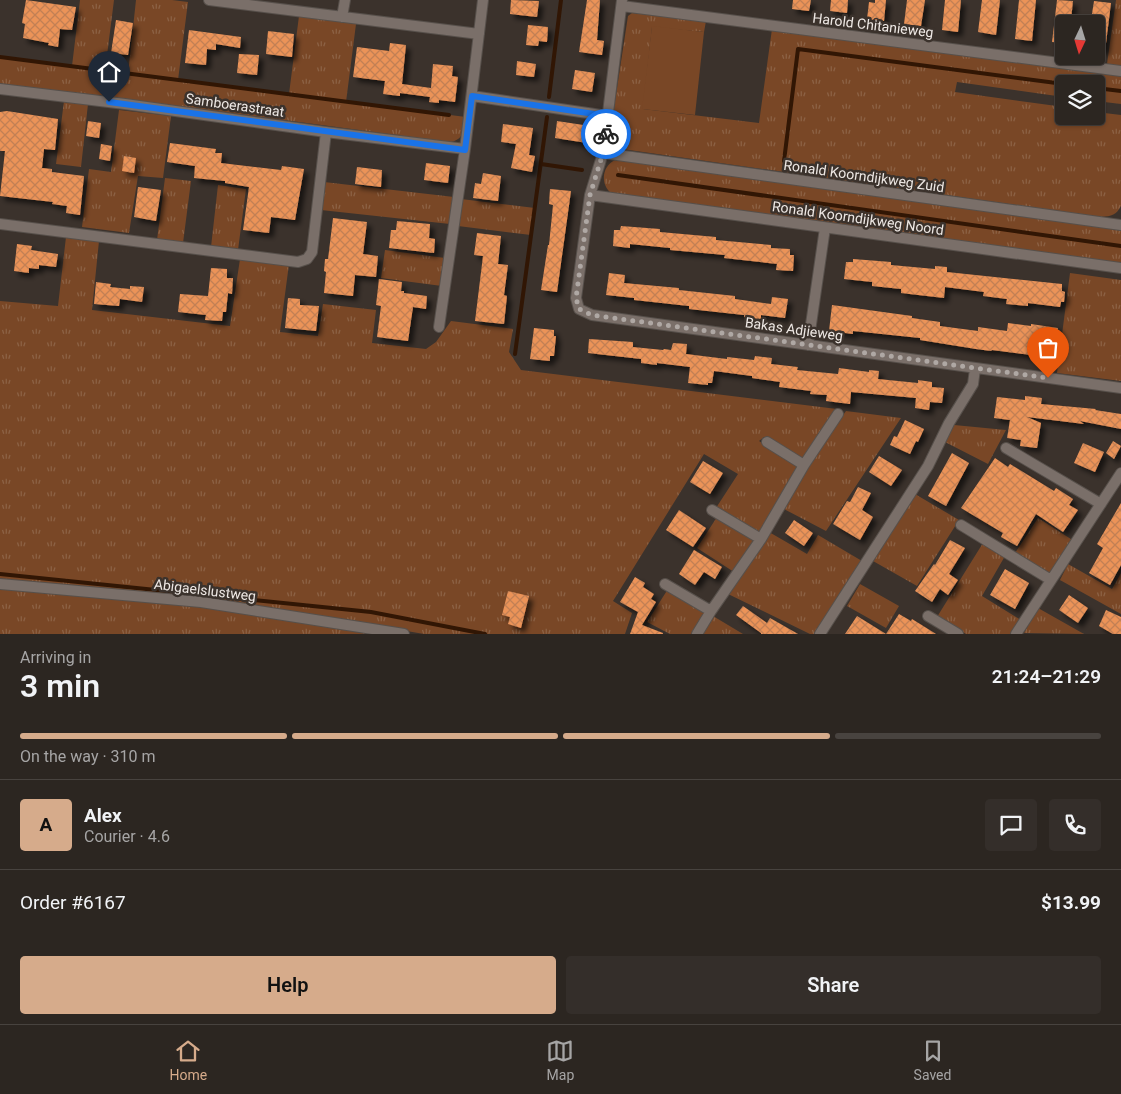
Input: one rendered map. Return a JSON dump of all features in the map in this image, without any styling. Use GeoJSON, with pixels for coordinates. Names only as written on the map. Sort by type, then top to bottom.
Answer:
{"type":"FeatureCollection","features":[{"type":"Feature","properties":{"kind":"street"},"geometry":{"type":"LineString","coordinates":[[209,0],[479,34]]}},
{"type":"Feature","properties":{"kind":"street"},"geometry":{"type":"LineString","coordinates":[[342,17],[345,0]]}},
{"type":"Feature","properties":{"kind":"street"},"geometry":{"type":"LineString","coordinates":[[439,327],[465,150],[483,0]]}},
{"type":"Feature","properties":{"kind":"street","name":"Harold Chitanieweg"},"geometry":{"type":"LineString","coordinates":[[622,3],[1121,71]]}},
{"type":"Feature","properties":{"kind":"street","name":"Bakas Adjieweg"},"geometry":{"type":"LineString","coordinates":[[622,3],[603,153],[590,195],[576,298],[579,309],[592,315],[1121,388]]}},
{"type":"Feature","properties":{"kind":"street","name":"Samboerastraat"},"geometry":{"type":"LineString","coordinates":[[0,89],[465,150]]}},
{"type":"Feature","properties":{"kind":"street"},"geometry":{"type":"LineString","coordinates":[[472,96],[608,116]]}},
{"type":"Feature","properties":{"kind":"street"},"geometry":{"type":"LineString","coordinates":[[0,224],[298,262],[308,259],[312,252],[326,132]]}},
{"type":"Feature","properties":{"kind":"street","name":"Ronald Koorndijkweg Zuid"},"geometry":{"type":"LineString","coordinates":[[603,153],[1121,225]]}},
{"type":"Feature","properties":{"kind":"street","name":"Ronald Koorndijkweg Noord"},"geometry":{"type":"LineString","coordinates":[[590,195],[1121,268]]}},
{"type":"Feature","properties":{"kind":"street"},"geometry":{"type":"LineString","coordinates":[[808,345],[825,228]]}},
{"type":"Feature","properties":{"kind":"street"},"geometry":{"type":"LineString","coordinates":[[820,634],[928,466],[949,424],[973,384],[975,368]]}},
{"type":"Feature","properties":{"kind":"street"},"geometry":{"type":"LineString","coordinates":[[697,634],[710,611],[761,539],[804,465],[838,414]]}},
{"type":"Feature","properties":{"kind":"street"},"geometry":{"type":"LineString","coordinates":[[767,442],[804,465]]}},
{"type":"Feature","properties":{"kind":"street"},"geometry":{"type":"LineString","coordinates":[[1006,448],[1101,504]]}},
{"type":"Feature","properties":{"kind":"street"},"geometry":{"type":"LineString","coordinates":[[1016,634],[1121,473]]}},
{"type":"Feature","properties":{"kind":"street"},"geometry":{"type":"LineString","coordinates":[[712,510],[761,539]]}},
{"type":"Feature","properties":{"kind":"street"},"geometry":{"type":"LineString","coordinates":[[961,525],[1051,580]]}},
{"type":"Feature","properties":{"kind":"street","name":"Abigaelslustweg"},"geometry":{"type":"LineString","coordinates":[[0,584],[201,602],[404,634]]}},
{"type":"Feature","properties":{"kind":"street"},"geometry":{"type":"LineString","coordinates":[[665,584],[710,611]]}},
{"type":"Feature","properties":{"kind":"street"},"geometry":{"type":"LineString","coordinates":[[928,616],[958,634]]}},
{"type":"Feature","properties":{"kind":"green space"},"geometry":{"type":"Polygon","coordinates":[[[80,0],[114,0],[105,71],[128,74],[136,0],[188,2],[178,80],[289,94],[299,16],[356,24],[346,102],[466,117],[464,130],[458,139],[449,142],[127,99],[0,85],[0,57],[72,66],[80,0]]]}},
{"type":"Feature","properties":{"kind":"green space"},"geometry":{"type":"Polygon","coordinates":[[[1116,0],[1121,0],[1121,66],[1107,64],[1116,0]]]}},
{"type":"Feature","properties":{"kind":"green space"},"geometry":{"type":"Polygon","coordinates":[[[632,13],[706,21],[704,32],[652,27],[643,109],[759,123],[772,29],[1121,75],[1121,104],[1105,102],[1105,75],[1055,75],[1055,96],[957,82],[955,92],[1055,106],[1055,125],[1105,125],[1105,113],[1121,115],[1121,206],[1113,214],[1101,217],[622,149],[616,146],[610,134],[628,16],[632,13]]]}},
{"type":"Feature","properties":{"kind":"green space"},"geometry":{"type":"Polygon","coordinates":[[[652,26],[704,32],[695,115],[642,109],[652,26]]]}},
{"type":"Feature","properties":{"kind":"green space"},"geometry":{"type":"Polygon","coordinates":[[[64,101],[88,104],[81,167],[56,164],[64,101]]]}},
{"type":"Feature","properties":{"kind":"green space"},"geometry":{"type":"Polygon","coordinates":[[[119,110],[171,116],[163,178],[138,176],[129,233],[82,227],[89,169],[111,172],[119,110]]]}},
{"type":"Feature","properties":{"kind":"green space"},"geometry":{"type":"Polygon","coordinates":[[[615,160],[1121,230],[1121,263],[611,193],[605,185],[604,175],[607,166],[615,160]]]}},
{"type":"Feature","properties":{"kind":"green space"},"geometry":{"type":"Polygon","coordinates":[[[165,178],[191,181],[183,243],[157,240],[165,178]]]}},
{"type":"Feature","properties":{"kind":"green space"},"geometry":{"type":"Polygon","coordinates":[[[324,182],[454,197],[450,224],[321,210],[324,182]]]}},
{"type":"Feature","properties":{"kind":"green space"},"geometry":{"type":"Polygon","coordinates":[[[218,185],[246,189],[238,250],[211,247],[218,185]]]}},
{"type":"Feature","properties":{"kind":"green space"},"geometry":{"type":"Polygon","coordinates":[[[461,199],[535,208],[531,235],[458,226],[461,199]]]}},
{"type":"Feature","properties":{"kind":"green space"},"geometry":{"type":"Polygon","coordinates":[[[66,237],[99,241],[92,310],[230,326],[240,259],[289,264],[280,332],[318,336],[323,304],[376,310],[372,343],[426,349],[436,342],[451,321],[513,329],[509,352],[521,370],[837,409],[803,460],[764,437],[759,441],[799,467],[759,534],[716,508],[738,474],[704,454],[613,601],[632,613],[625,634],[424,634],[372,625],[0,580],[0,301],[58,306],[66,237]]]}},
{"type":"Feature","properties":{"kind":"green space"},"geometry":{"type":"Polygon","coordinates":[[[385,250],[445,258],[442,286],[381,278],[385,250]]]}},
{"type":"Feature","properties":{"kind":"green space"},"geometry":{"type":"Polygon","coordinates":[[[1070,273],[1121,280],[1121,381],[1057,373],[1070,273]]]}},
{"type":"Feature","properties":{"kind":"green space"},"geometry":{"type":"Polygon","coordinates":[[[846,411],[901,418],[826,531],[782,508],[806,467],[846,411]]]}},
{"type":"Feature","properties":{"kind":"green space"},"geometry":{"type":"Polygon","coordinates":[[[954,425],[1006,430],[988,464],[945,442],[954,425]]]}},
{"type":"Feature","properties":{"kind":"green space"},"geometry":{"type":"Polygon","coordinates":[[[915,494],[959,520],[917,586],[873,561],[915,494]]]}},
{"type":"Feature","properties":{"kind":"green space"},"geometry":{"type":"Polygon","coordinates":[[[717,517],[756,540],[734,572],[697,548],[717,517]]]}},
{"type":"Feature","properties":{"kind":"green space"},"geometry":{"type":"Polygon","coordinates":[[[1038,518],[1074,541],[1051,576],[1015,553],[1038,518]]]}},
{"type":"Feature","properties":{"kind":"green space"},"geometry":{"type":"Polygon","coordinates":[[[769,532],[807,554],[818,535],[862,561],[816,634],[810,634],[726,593],[769,532]]]}},
{"type":"Feature","properties":{"kind":"green space"},"geometry":{"type":"Polygon","coordinates":[[[983,543],[1005,556],[982,596],[1021,620],[1012,634],[966,634],[937,617],[983,543]]]}},
{"type":"Feature","properties":{"kind":"green space"},"geometry":{"type":"Polygon","coordinates":[[[1068,564],[1112,589],[1121,573],[1121,614],[1060,580],[1068,564]]]}},
{"type":"Feature","properties":{"kind":"green space"},"geometry":{"type":"Polygon","coordinates":[[[860,584],[899,606],[886,628],[847,606],[860,584]]]}},
{"type":"Feature","properties":{"kind":"green space"},"geometry":{"type":"Polygon","coordinates":[[[0,588],[202,606],[377,634],[0,634],[0,588]]]}},
{"type":"Feature","properties":{"kind":"green space"},"geometry":{"type":"Polygon","coordinates":[[[668,589],[705,613],[694,634],[670,634],[647,622],[668,589]]]}},
{"type":"Feature","properties":{"kind":"green space"},"geometry":{"type":"Polygon","coordinates":[[[1038,608],[1084,634],[1024,633],[1038,608]]]}},
{"type":"Feature","properties":{"kind":"green space"},"geometry":{"type":"Polygon","coordinates":[[[713,616],[743,634],[703,634],[713,616]]]}},
{"type":"Feature","properties":{"kind":"building"},"geometry":{"type":"Polygon","coordinates":[[[26,0],[76,7],[72,30],[60,29],[58,47],[48,45],[49,43],[23,38],[25,24],[22,23],[26,0]]]}},
{"type":"Feature","properties":{"kind":"building"},"geometry":{"type":"Polygon","coordinates":[[[511,0],[539,1],[537,17],[510,14],[511,0]]]}},
{"type":"Feature","properties":{"kind":"building"},"geometry":{"type":"Polygon","coordinates":[[[587,0],[600,0],[597,40],[604,41],[602,55],[579,52],[587,0]]]}},
{"type":"Feature","properties":{"kind":"building"},"geometry":{"type":"Polygon","coordinates":[[[793,0],[811,0],[809,11],[792,9],[793,0]]]}},
{"type":"Feature","properties":{"kind":"building"},"geometry":{"type":"Polygon","coordinates":[[[831,0],[848,0],[847,13],[830,11],[831,0]]]}},
{"type":"Feature","properties":{"kind":"building"},"geometry":{"type":"Polygon","coordinates":[[[875,0],[886,0],[884,21],[867,19],[869,2],[875,3],[875,0]]]}},
{"type":"Feature","properties":{"kind":"building"},"geometry":{"type":"Polygon","coordinates":[[[907,0],[925,0],[921,26],[904,24],[907,0]]]}},
{"type":"Feature","properties":{"kind":"building"},"geometry":{"type":"Polygon","coordinates":[[[945,0],[961,0],[958,32],[942,30],[945,0]]]}},
{"type":"Feature","properties":{"kind":"building"},"geometry":{"type":"Polygon","coordinates":[[[982,0],[1000,0],[996,35],[978,32],[982,0]]]}},
{"type":"Feature","properties":{"kind":"building"},"geometry":{"type":"Polygon","coordinates":[[[1019,0],[1036,0],[1032,41],[1015,39],[1019,0]]]}},
{"type":"Feature","properties":{"kind":"building"},"geometry":{"type":"Polygon","coordinates":[[[1057,0],[1073,1],[1072,15],[1055,15],[1057,0]]]}},
{"type":"Feature","properties":{"kind":"building"},"geometry":{"type":"Polygon","coordinates":[[[1094,1],[1111,3],[1105,51],[1105,15],[1092,15],[1094,1]]]}},
{"type":"Feature","properties":{"kind":"building"},"geometry":{"type":"Polygon","coordinates":[[[1055,17],[1055,42],[1052,42],[1055,17]]]}},
{"type":"Feature","properties":{"kind":"building"},"geometry":{"type":"Polygon","coordinates":[[[116,20],[133,23],[128,55],[111,53],[116,20]]]}},
{"type":"Feature","properties":{"kind":"building"},"geometry":{"type":"Polygon","coordinates":[[[528,25],[548,27],[547,42],[539,41],[538,46],[526,45],[528,25]]]}},
{"type":"Feature","properties":{"kind":"building"},"geometry":{"type":"Polygon","coordinates":[[[189,30],[241,37],[240,48],[216,44],[216,50],[207,49],[206,65],[185,63],[189,30]]]}},
{"type":"Feature","properties":{"kind":"building"},"geometry":{"type":"Polygon","coordinates":[[[268,31],[294,34],[292,57],[266,54],[268,31]]]}},
{"type":"Feature","properties":{"kind":"building"},"geometry":{"type":"Polygon","coordinates":[[[390,43],[406,45],[402,84],[431,88],[433,64],[453,66],[452,76],[458,77],[455,102],[439,100],[439,103],[429,102],[430,97],[400,93],[400,96],[383,94],[385,81],[353,77],[357,47],[389,51],[390,43]]]}},
{"type":"Feature","properties":{"kind":"building"},"geometry":{"type":"Polygon","coordinates":[[[239,54],[259,55],[257,75],[237,73],[239,54]]]}},
{"type":"Feature","properties":{"kind":"building"},"geometry":{"type":"Polygon","coordinates":[[[517,61],[536,64],[534,77],[516,75],[517,61]]]}},
{"type":"Feature","properties":{"kind":"building"},"geometry":{"type":"Polygon","coordinates":[[[575,70],[595,73],[592,92],[572,89],[575,70]]]}},
{"type":"Feature","properties":{"kind":"building"},"geometry":{"type":"Polygon","coordinates":[[[7,111],[58,119],[55,150],[44,149],[42,168],[52,169],[52,172],[84,176],[80,215],[66,213],[67,206],[52,204],[53,202],[0,196],[5,151],[0,151],[0,112],[7,111]]]}},
{"type":"Feature","properties":{"kind":"building"},"geometry":{"type":"Polygon","coordinates":[[[88,121],[101,123],[99,138],[86,136],[88,121]]]}},
{"type":"Feature","properties":{"kind":"building"},"geometry":{"type":"Polygon","coordinates":[[[557,121],[590,126],[587,143],[555,138],[557,121]]]}},
{"type":"Feature","properties":{"kind":"building"},"geometry":{"type":"Polygon","coordinates":[[[503,124],[533,128],[529,155],[535,156],[532,172],[511,168],[516,144],[501,142],[503,124]]]}},
{"type":"Feature","properties":{"kind":"building"},"geometry":{"type":"Polygon","coordinates":[[[170,143],[216,149],[215,153],[222,153],[221,163],[281,170],[282,166],[304,169],[295,220],[271,217],[269,233],[243,230],[249,187],[225,183],[225,181],[194,178],[195,166],[167,162],[170,143]]]}},
{"type":"Feature","properties":{"kind":"building"},"geometry":{"type":"Polygon","coordinates":[[[101,144],[112,146],[110,161],[99,159],[101,144]]]}},
{"type":"Feature","properties":{"kind":"building"},"geometry":{"type":"Polygon","coordinates":[[[124,156],[136,158],[134,173],[122,171],[124,156]]]}},
{"type":"Feature","properties":{"kind":"building"},"geometry":{"type":"Polygon","coordinates":[[[426,163],[450,166],[448,183],[424,180],[426,163]]]}},
{"type":"Feature","properties":{"kind":"building"},"geometry":{"type":"Polygon","coordinates":[[[357,167],[382,170],[381,187],[355,184],[357,167]]]}},
{"type":"Feature","properties":{"kind":"building"},"geometry":{"type":"Polygon","coordinates":[[[483,173],[501,176],[498,201],[473,198],[475,183],[481,184],[483,173]]]}},
{"type":"Feature","properties":{"kind":"building"},"geometry":{"type":"Polygon","coordinates":[[[138,187],[161,190],[156,221],[134,217],[138,187]]]}},
{"type":"Feature","properties":{"kind":"building"},"geometry":{"type":"Polygon","coordinates":[[[550,189],[571,191],[557,292],[541,290],[549,245],[553,205],[549,204],[550,189]]]}},
{"type":"Feature","properties":{"kind":"building"},"geometry":{"type":"Polygon","coordinates":[[[333,218],[367,222],[363,254],[378,256],[376,277],[355,275],[353,296],[324,293],[325,259],[328,259],[333,218]]]}},
{"type":"Feature","properties":{"kind":"building"},"geometry":{"type":"Polygon","coordinates":[[[397,221],[430,224],[429,238],[435,239],[434,253],[389,248],[391,230],[396,230],[397,221]]]}},
{"type":"Feature","properties":{"kind":"building"},"geometry":{"type":"Polygon","coordinates":[[[621,226],[660,229],[660,232],[716,237],[716,240],[771,245],[771,248],[790,249],[790,255],[794,255],[793,271],[776,270],[777,264],[724,258],[725,255],[630,244],[630,248],[613,246],[614,230],[620,230],[621,226]]]}},
{"type":"Feature","properties":{"kind":"building"},"geometry":{"type":"Polygon","coordinates":[[[477,233],[501,236],[498,264],[508,265],[504,295],[507,296],[504,324],[475,321],[483,256],[474,255],[477,233]]]}},
{"type":"Feature","properties":{"kind":"building"},"geometry":{"type":"Polygon","coordinates":[[[17,244],[32,246],[31,250],[58,254],[56,267],[39,265],[39,269],[29,268],[29,273],[14,271],[17,244]]]}},
{"type":"Feature","properties":{"kind":"building"},"geometry":{"type":"Polygon","coordinates":[[[853,259],[891,262],[891,265],[935,269],[935,266],[947,267],[947,272],[1062,284],[1062,291],[1065,292],[1064,302],[1061,302],[1060,307],[1028,303],[1028,306],[1006,304],[1007,299],[983,296],[984,292],[945,287],[944,298],[901,293],[901,289],[872,286],[872,282],[844,279],[846,262],[853,262],[853,259]]]}},
{"type":"Feature","properties":{"kind":"building"},"geometry":{"type":"Polygon","coordinates":[[[211,268],[227,269],[227,278],[233,278],[232,294],[228,293],[226,312],[223,312],[222,321],[205,320],[206,315],[178,312],[180,294],[208,296],[211,268]]]}},
{"type":"Feature","properties":{"kind":"building"},"geometry":{"type":"Polygon","coordinates":[[[609,273],[625,275],[624,283],[735,296],[735,299],[771,304],[772,297],[788,299],[785,318],[761,315],[761,319],[744,317],[744,315],[689,309],[689,306],[606,295],[609,273]]]}},
{"type":"Feature","properties":{"kind":"building"},"geometry":{"type":"Polygon","coordinates":[[[379,279],[402,282],[401,291],[404,291],[404,293],[427,296],[426,309],[413,307],[408,341],[377,337],[381,306],[376,305],[379,279]]]}},
{"type":"Feature","properties":{"kind":"building"},"geometry":{"type":"Polygon","coordinates":[[[96,282],[111,284],[110,287],[130,289],[130,286],[144,287],[142,302],[120,299],[119,306],[94,304],[96,282]]]}},
{"type":"Feature","properties":{"kind":"building"},"geometry":{"type":"Polygon","coordinates":[[[288,298],[300,299],[300,305],[319,306],[316,331],[285,328],[288,298]]]}},
{"type":"Feature","properties":{"kind":"building"},"geometry":{"type":"Polygon","coordinates":[[[832,305],[912,316],[912,318],[940,322],[940,326],[978,331],[978,327],[1007,331],[1008,323],[1058,328],[1054,358],[976,349],[920,340],[920,338],[853,331],[853,334],[829,331],[832,305]]]}},
{"type":"Feature","properties":{"kind":"building"},"geometry":{"type":"Polygon","coordinates":[[[534,328],[554,330],[554,336],[556,336],[554,356],[550,356],[550,361],[530,359],[534,328]]]}},
{"type":"Feature","properties":{"kind":"building"},"geometry":{"type":"Polygon","coordinates":[[[589,339],[633,342],[633,347],[663,350],[671,350],[673,343],[687,344],[686,354],[727,359],[727,357],[754,360],[755,356],[772,358],[771,364],[798,367],[797,370],[838,374],[839,368],[869,372],[869,370],[879,371],[878,379],[918,383],[918,380],[932,382],[932,387],[944,388],[942,403],[930,402],[929,410],[915,408],[916,398],[851,392],[850,404],[826,401],[827,395],[810,394],[811,391],[779,387],[780,382],[714,371],[712,383],[708,383],[708,385],[688,383],[690,367],[641,363],[641,359],[588,353],[589,339]]]}},
{"type":"Feature","properties":{"kind":"building"},"geometry":{"type":"Polygon","coordinates":[[[1025,396],[1042,398],[1041,404],[1096,409],[1121,414],[1121,429],[1080,421],[1084,424],[1027,417],[1041,423],[1037,448],[1020,446],[1021,440],[1007,438],[1010,420],[994,418],[997,397],[1025,400],[1025,396]]]}},
{"type":"Feature","properties":{"kind":"building"},"geometry":{"type":"Polygon","coordinates":[[[905,420],[924,429],[910,454],[890,445],[894,436],[897,437],[905,420]]]}},
{"type":"Feature","properties":{"kind":"building"},"geometry":{"type":"Polygon","coordinates":[[[1113,441],[1121,446],[1114,459],[1106,453],[1113,441]]]}},
{"type":"Feature","properties":{"kind":"building"},"geometry":{"type":"Polygon","coordinates":[[[1083,443],[1104,452],[1095,472],[1074,463],[1083,443]]]}},
{"type":"Feature","properties":{"kind":"building"},"geometry":{"type":"Polygon","coordinates":[[[952,453],[969,463],[946,506],[928,496],[952,453]]]}},
{"type":"Feature","properties":{"kind":"building"},"geometry":{"type":"Polygon","coordinates":[[[879,456],[902,470],[891,486],[869,472],[879,456]]]}},
{"type":"Feature","properties":{"kind":"building"},"geometry":{"type":"Polygon","coordinates":[[[995,458],[1008,467],[1010,464],[1054,491],[1056,488],[1073,499],[1069,505],[1078,510],[1063,532],[1036,514],[1017,546],[1001,537],[1003,533],[961,508],[995,458]]]}},
{"type":"Feature","properties":{"kind":"building"},"geometry":{"type":"Polygon","coordinates":[[[703,461],[723,473],[710,494],[690,482],[703,461]]]}},
{"type":"Feature","properties":{"kind":"building"},"geometry":{"type":"Polygon","coordinates":[[[858,487],[871,493],[862,510],[873,517],[860,540],[833,524],[847,501],[850,502],[858,487]]]}},
{"type":"Feature","properties":{"kind":"building"},"geometry":{"type":"Polygon","coordinates":[[[1121,503],[1121,565],[1110,585],[1089,573],[1103,548],[1097,544],[1121,503]]]}},
{"type":"Feature","properties":{"kind":"building"},"geometry":{"type":"Polygon","coordinates":[[[679,510],[706,528],[693,547],[666,530],[679,510]]]}},
{"type":"Feature","properties":{"kind":"building"},"geometry":{"type":"Polygon","coordinates":[[[794,520],[813,533],[804,546],[785,533],[794,520]]]}},
{"type":"Feature","properties":{"kind":"building"},"geometry":{"type":"Polygon","coordinates":[[[950,540],[965,548],[949,574],[958,580],[948,595],[940,589],[932,602],[915,591],[935,565],[950,540]]]}},
{"type":"Feature","properties":{"kind":"building"},"geometry":{"type":"Polygon","coordinates":[[[694,550],[722,567],[715,579],[704,572],[695,585],[679,574],[694,550]]]}},
{"type":"Feature","properties":{"kind":"building"},"geometry":{"type":"Polygon","coordinates":[[[1005,569],[1029,583],[1015,609],[990,595],[1005,569]]]}},
{"type":"Feature","properties":{"kind":"building"},"geometry":{"type":"Polygon","coordinates":[[[635,577],[645,583],[643,587],[654,594],[651,599],[656,602],[642,625],[663,634],[630,634],[638,612],[620,602],[635,577]]]}},
{"type":"Feature","properties":{"kind":"building"},"geometry":{"type":"Polygon","coordinates":[[[508,591],[529,596],[521,628],[508,624],[510,617],[502,615],[508,591]]]}},
{"type":"Feature","properties":{"kind":"building"},"geometry":{"type":"Polygon","coordinates":[[[1069,595],[1088,608],[1078,623],[1059,610],[1069,595]]]}},
{"type":"Feature","properties":{"kind":"building"},"geometry":{"type":"Polygon","coordinates":[[[743,606],[767,623],[770,618],[798,634],[761,634],[736,615],[743,606]]]}},
{"type":"Feature","properties":{"kind":"building"},"geometry":{"type":"Polygon","coordinates":[[[1106,610],[1121,617],[1121,634],[1113,634],[1099,626],[1106,610]]]}},
{"type":"Feature","properties":{"kind":"building"},"geometry":{"type":"Polygon","coordinates":[[[899,614],[911,621],[912,619],[936,634],[886,634],[899,614]]]}},
{"type":"Feature","properties":{"kind":"building"},"geometry":{"type":"Polygon","coordinates":[[[857,616],[886,634],[845,634],[857,616]]]}},
{"type":"Feature","properties":{"kind":"waterway"},"geometry":{"type":"LineString","coordinates":[[549,97],[561,0]]}},
{"type":"Feature","properties":{"kind":"waterway"},"geometry":{"type":"LineString","coordinates":[[784,161],[798,49],[1055,83]]}},
{"type":"Feature","properties":{"kind":"waterway"},"geometry":{"type":"LineString","coordinates":[[0,57],[449,115]]}},
{"type":"Feature","properties":{"kind":"waterway"},"geometry":{"type":"LineString","coordinates":[[1105,89],[1121,91]]}},
{"type":"Feature","properties":{"kind":"waterway"},"geometry":{"type":"LineString","coordinates":[[515,354],[547,117]]}},
{"type":"Feature","properties":{"kind":"waterway"},"geometry":{"type":"LineString","coordinates":[[541,164],[582,170]]}},
{"type":"Feature","properties":{"kind":"waterway"},"geometry":{"type":"LineString","coordinates":[[618,175],[1121,246]]}},
{"type":"Feature","properties":{"kind":"waterway"},"geometry":{"type":"LineString","coordinates":[[0,574],[371,612],[485,634]]}},
{"type":"Feature","properties":{"kind":"way so far"},"geometry":{"type":"LineString","coordinates":[[606,134],[603,153],[590,195],[576,298],[579,309],[592,315],[1048,378]]}},
{"type":"Feature","properties":{"kind":"route"},"geometry":{"type":"LineString","coordinates":[[109,102],[465,150],[472,96],[608,116],[606,134]]}}]}
